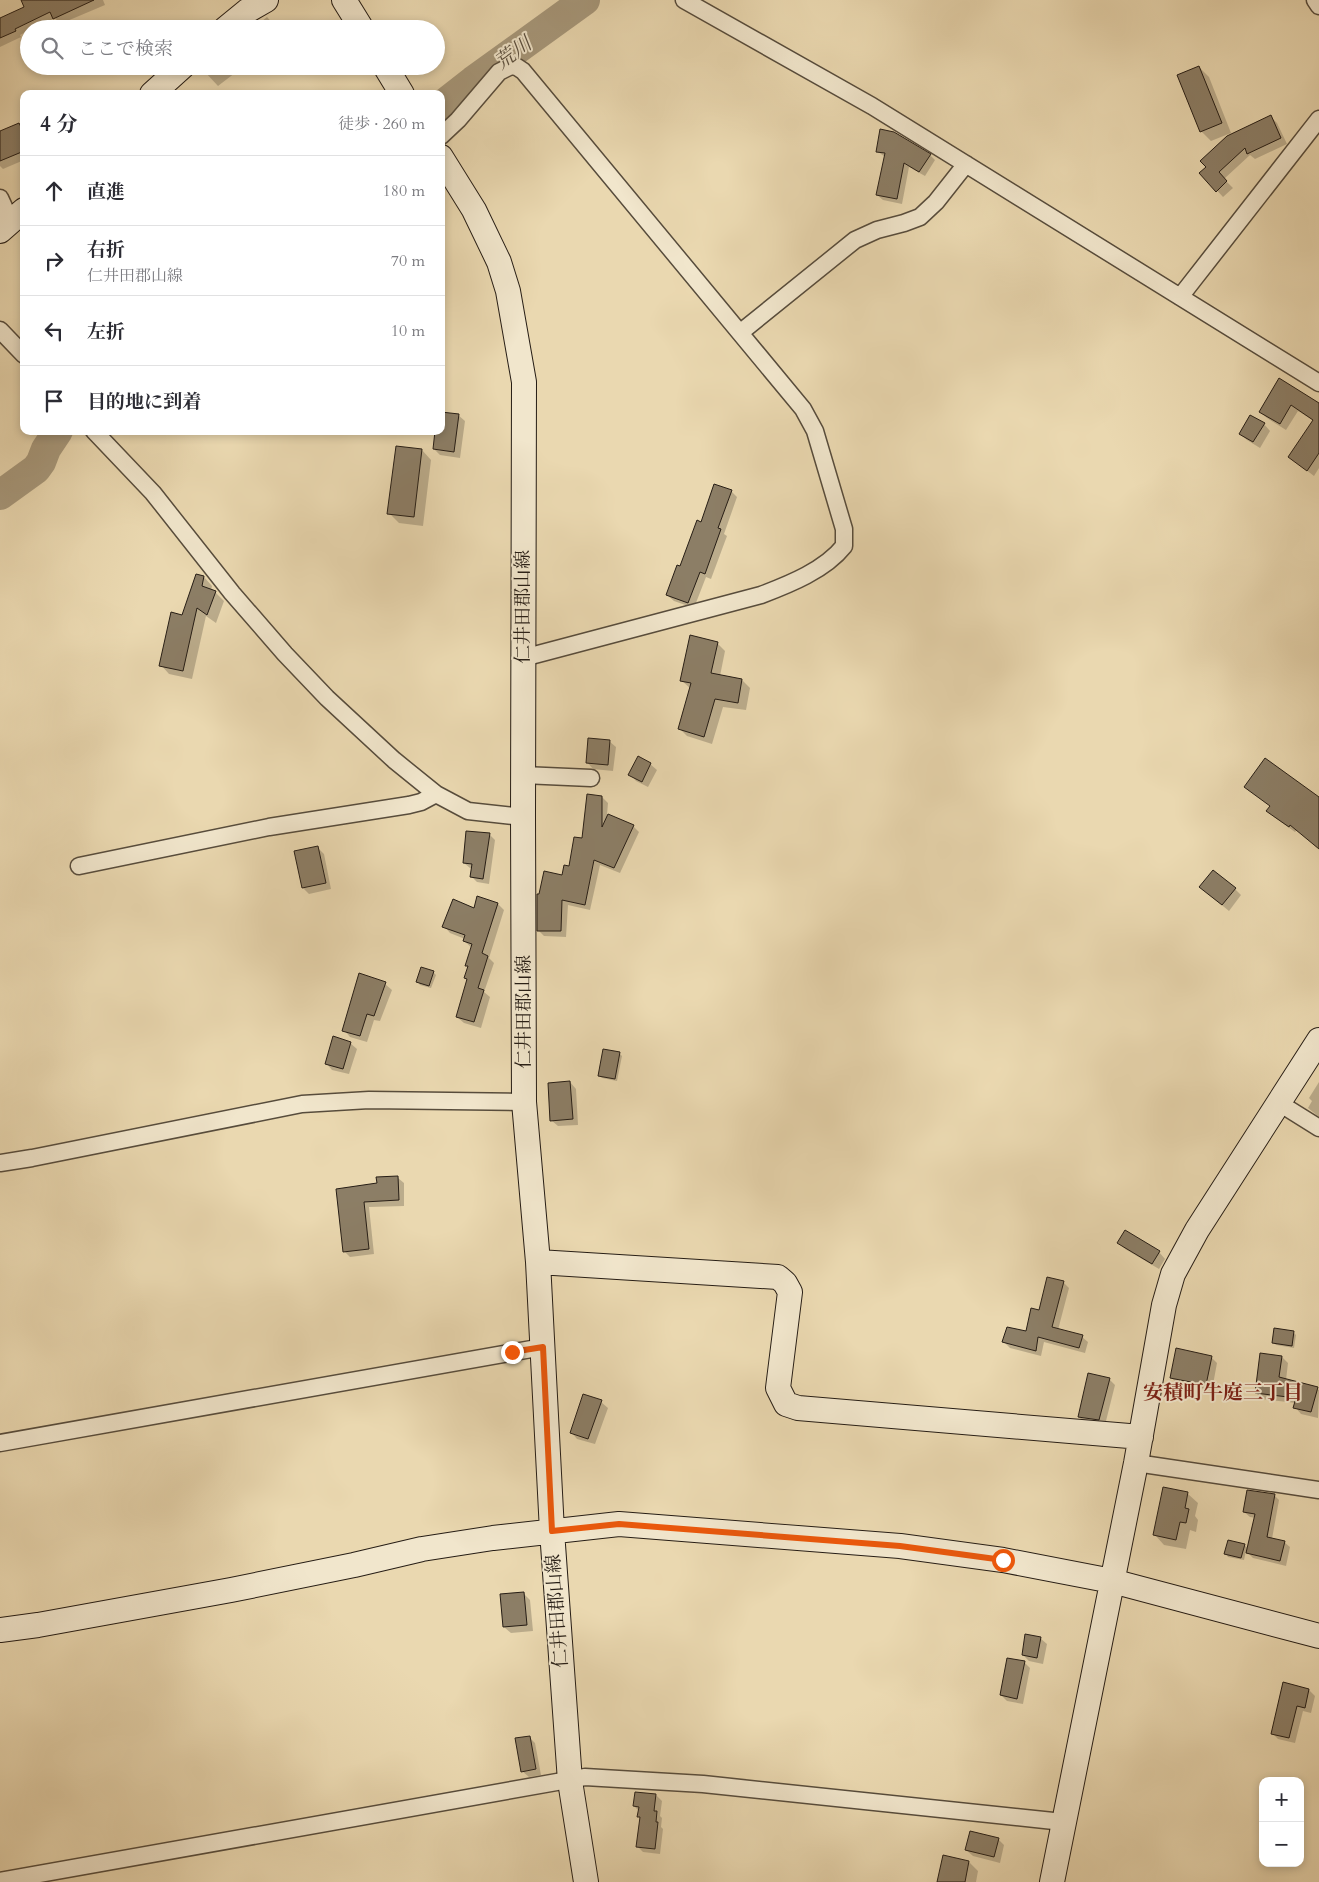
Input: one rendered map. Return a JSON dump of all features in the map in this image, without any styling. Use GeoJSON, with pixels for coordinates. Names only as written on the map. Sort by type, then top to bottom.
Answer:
{"type":"FeatureCollection","features":[{"type":"Feature","properties":{"kind":"street"},"geometry":{"type":"LineString","coordinates":[[236,20],[266,0]]}},
{"type":"Feature","properties":{"kind":"street"},"geometry":{"type":"LineString","coordinates":[[344,0],[356,20]]}},
{"type":"Feature","properties":{"kind":"street"},"geometry":{"type":"LineString","coordinates":[[684,0],[864,102],[1319,383]]}},
{"type":"Feature","properties":{"kind":"street"},"geometry":{"type":"LineString","coordinates":[[1315,0],[1319,6]]}},
{"type":"Feature","properties":{"kind":"street"},"geometry":{"type":"LineString","coordinates":[[445,132],[458,120],[498,72],[512,66],[523,71],[799,403],[812,424],[844,529],[844,546],[837,554],[788,584],[761,595],[523,658]]}},
{"type":"Feature","properties":{"kind":"street"},"geometry":{"type":"LineString","coordinates":[[156,90],[173,75]]}},
{"type":"Feature","properties":{"kind":"street"},"geometry":{"type":"LineString","coordinates":[[390,75],[400,90]]}},
{"type":"Feature","properties":{"kind":"street"},"geometry":{"type":"LineString","coordinates":[[1180,297],[1319,118]]}},
{"type":"Feature","properties":{"kind":"street","name":"仁井田郡山線"},"geometry":{"type":"LineString","coordinates":[[445,163],[474,210],[499,262],[508,291],[524,382],[524,1102],[538,1262],[552,1531],[570,1781],[586,1882]]}},
{"type":"Feature","properties":{"kind":"street"},"geometry":{"type":"LineString","coordinates":[[741,332],[855,240],[877,230],[911,221],[928,211],[966,164]]}},
{"type":"Feature","properties":{"kind":"street"},"geometry":{"type":"LineString","coordinates":[[0,198],[12,221]]}},
{"type":"Feature","properties":{"kind":"street"},"geometry":{"type":"LineString","coordinates":[[0,330],[20,350]]}},
{"type":"Feature","properties":{"kind":"street"},"geometry":{"type":"LineString","coordinates":[[98,435],[153,493],[232,593],[285,654],[352,722],[394,760],[436,794],[468,811],[488,815],[523,817]]}},
{"type":"Feature","properties":{"kind":"street"},"geometry":{"type":"LineString","coordinates":[[523,775],[591,778]]}},
{"type":"Feature","properties":{"kind":"street"},"geometry":{"type":"LineString","coordinates":[[78,866],[269,827],[421,802],[436,794]]}},
{"type":"Feature","properties":{"kind":"street"},"geometry":{"type":"LineString","coordinates":[[1052,1882],[1136,1464],[1164,1305],[1173,1274],[1196,1230],[1319,1040]]}},
{"type":"Feature","properties":{"kind":"street"},"geometry":{"type":"LineString","coordinates":[[0,1163],[302,1104],[369,1100],[524,1102]]}},
{"type":"Feature","properties":{"kind":"street"},"geometry":{"type":"LineString","coordinates":[[1280,1103],[1319,1128]]}},
{"type":"Feature","properties":{"kind":"street"},"geometry":{"type":"LineString","coordinates":[[538,1262],[778,1277],[785,1283],[790,1292],[778,1388],[786,1404],[798,1408],[1141,1437]]}},
{"type":"Feature","properties":{"kind":"street"},"geometry":{"type":"LineString","coordinates":[[0,1443],[543,1347]]}},
{"type":"Feature","properties":{"kind":"street"},"geometry":{"type":"LineString","coordinates":[[1136,1464],[1319,1490]]}},
{"type":"Feature","properties":{"kind":"street"},"geometry":{"type":"LineString","coordinates":[[0,1630],[38,1625],[221,1591],[354,1565],[422,1549],[619,1524],[900,1546],[1003,1560],[1112,1581],[1319,1636]]}},
{"type":"Feature","properties":{"kind":"street"},"geometry":{"type":"LineString","coordinates":[[0,1881],[585,1777],[703,1784],[1063,1822]]}},
{"type":"Feature","properties":{"kind":"building"},"geometry":{"type":"Polygon","coordinates":[[[21,0],[94,0],[53,19],[50,12],[34,20],[20,20],[20,27],[15,29],[16,31],[0,38],[0,18],[24,7],[21,0]]]}},
{"type":"Feature","properties":{"kind":"building"},"geometry":{"type":"Polygon","coordinates":[[[1199,66],[1222,123],[1200,132],[1177,75],[1199,66]]]}},
{"type":"Feature","properties":{"kind":"building"},"geometry":{"type":"Polygon","coordinates":[[[1271,115],[1281,138],[1247,154],[1245,148],[1219,172],[1227,181],[1216,192],[1199,173],[1206,167],[1200,161],[1227,136],[1271,115]]]}},
{"type":"Feature","properties":{"kind":"building"},"geometry":{"type":"Polygon","coordinates":[[[19,123],[20,125],[20,153],[0,161],[0,131],[19,123]]]}},
{"type":"Feature","properties":{"kind":"building"},"geometry":{"type":"Polygon","coordinates":[[[880,129],[894,132],[931,154],[919,172],[904,163],[897,199],[876,195],[885,153],[876,152],[880,129]]]}},
{"type":"Feature","properties":{"kind":"building"},"geometry":{"type":"Polygon","coordinates":[[[1279,378],[1319,403],[1319,453],[1307,471],[1288,457],[1313,420],[1291,405],[1280,424],[1259,412],[1279,378]]]}},
{"type":"Feature","properties":{"kind":"building"},"geometry":{"type":"Polygon","coordinates":[[[445,412],[459,414],[454,452],[433,449],[435,435],[445,435],[445,412]]]}},
{"type":"Feature","properties":{"kind":"building"},"geometry":{"type":"Polygon","coordinates":[[[1250,415],[1265,423],[1253,442],[1239,434],[1250,415]]]}},
{"type":"Feature","properties":{"kind":"building"},"geometry":{"type":"Polygon","coordinates":[[[396,446],[422,449],[414,517],[387,514],[396,446]]]}},
{"type":"Feature","properties":{"kind":"building"},"geometry":{"type":"Polygon","coordinates":[[[714,484],[732,490],[718,528],[721,529],[705,574],[700,572],[688,603],[666,595],[677,565],[680,566],[697,520],[701,522],[714,484]]]}},
{"type":"Feature","properties":{"kind":"building"},"geometry":{"type":"Polygon","coordinates":[[[196,574],[204,576],[202,586],[216,591],[207,615],[197,608],[183,671],[159,666],[171,612],[182,615],[196,574]]]}},
{"type":"Feature","properties":{"kind":"building"},"geometry":{"type":"Polygon","coordinates":[[[690,635],[718,642],[711,673],[742,679],[738,703],[715,699],[704,737],[678,729],[691,683],[680,681],[690,635]]]}},
{"type":"Feature","properties":{"kind":"building"},"geometry":{"type":"Polygon","coordinates":[[[588,738],[610,740],[608,765],[586,763],[588,738]]]}},
{"type":"Feature","properties":{"kind":"building"},"geometry":{"type":"Polygon","coordinates":[[[638,756],[651,763],[642,782],[628,775],[638,756]]]}},
{"type":"Feature","properties":{"kind":"building"},"geometry":{"type":"Polygon","coordinates":[[[1265,758],[1319,797],[1319,849],[1290,825],[1289,827],[1266,811],[1270,806],[1244,787],[1265,758]]]}},
{"type":"Feature","properties":{"kind":"building"},"geometry":{"type":"Polygon","coordinates":[[[587,794],[602,796],[602,827],[608,814],[634,825],[614,868],[594,860],[585,905],[562,900],[561,931],[537,931],[537,894],[539,894],[544,871],[562,875],[564,865],[569,866],[574,837],[582,838],[587,794]]]}},
{"type":"Feature","properties":{"kind":"building"},"geometry":{"type":"Polygon","coordinates":[[[466,831],[490,833],[483,879],[470,877],[472,864],[463,863],[466,831]]]}},
{"type":"Feature","properties":{"kind":"building"},"geometry":{"type":"Polygon","coordinates":[[[318,846],[326,883],[302,888],[294,851],[318,846]]]}},
{"type":"Feature","properties":{"kind":"building"},"geometry":{"type":"Polygon","coordinates":[[[1213,870],[1236,888],[1222,905],[1199,887],[1213,870]]]}},
{"type":"Feature","properties":{"kind":"building"},"geometry":{"type":"Polygon","coordinates":[[[477,896],[498,903],[482,953],[488,956],[478,988],[484,990],[474,1022],[456,1017],[467,979],[464,978],[468,966],[465,966],[472,944],[463,941],[465,935],[442,927],[453,899],[474,908],[477,896]]]}},
{"type":"Feature","properties":{"kind":"building"},"geometry":{"type":"Polygon","coordinates":[[[421,967],[434,971],[429,986],[416,982],[421,967]]]}},
{"type":"Feature","properties":{"kind":"building"},"geometry":{"type":"Polygon","coordinates":[[[359,973],[386,982],[374,1016],[367,1014],[360,1036],[342,1031],[359,973]]]}},
{"type":"Feature","properties":{"kind":"building"},"geometry":{"type":"Polygon","coordinates":[[[333,1036],[351,1042],[343,1069],[325,1064],[333,1036]]]}},
{"type":"Feature","properties":{"kind":"building"},"geometry":{"type":"Polygon","coordinates":[[[603,1049],[620,1052],[615,1079],[598,1076],[603,1049]]]}},
{"type":"Feature","properties":{"kind":"building"},"geometry":{"type":"Polygon","coordinates":[[[570,1081],[573,1119],[550,1121],[548,1083],[570,1081]]]}},
{"type":"Feature","properties":{"kind":"building"},"geometry":{"type":"Polygon","coordinates":[[[398,1176],[399,1200],[364,1202],[369,1249],[343,1252],[336,1189],[377,1183],[376,1177],[398,1176]]]}},
{"type":"Feature","properties":{"kind":"building"},"geometry":{"type":"Polygon","coordinates":[[[1125,1230],[1160,1251],[1152,1264],[1117,1243],[1125,1230]]]}},
{"type":"Feature","properties":{"kind":"building"},"geometry":{"type":"Polygon","coordinates":[[[1047,1277],[1064,1281],[1052,1327],[1083,1335],[1079,1348],[1038,1337],[1036,1351],[1002,1342],[1007,1327],[1026,1331],[1031,1308],[1039,1310],[1047,1277]]]}},
{"type":"Feature","properties":{"kind":"building"},"geometry":{"type":"Polygon","coordinates":[[[1274,1328],[1294,1331],[1292,1346],[1272,1343],[1274,1328]]]}},
{"type":"Feature","properties":{"kind":"building"},"geometry":{"type":"Polygon","coordinates":[[[1176,1348],[1212,1356],[1206,1385],[1170,1378],[1176,1348]]]}},
{"type":"Feature","properties":{"kind":"building"},"geometry":{"type":"Polygon","coordinates":[[[1260,1353],[1282,1356],[1279,1377],[1318,1387],[1311,1412],[1293,1408],[1296,1398],[1255,1393],[1260,1353]]]}},
{"type":"Feature","properties":{"kind":"building"},"geometry":{"type":"Polygon","coordinates":[[[1088,1373],[1110,1378],[1099,1420],[1078,1417],[1088,1373]]]}},
{"type":"Feature","properties":{"kind":"building"},"geometry":{"type":"Polygon","coordinates":[[[583,1394],[602,1400],[588,1439],[570,1433],[583,1394]]]}},
{"type":"Feature","properties":{"kind":"building"},"geometry":{"type":"Polygon","coordinates":[[[1163,1487],[1188,1492],[1185,1508],[1189,1509],[1186,1523],[1180,1522],[1176,1540],[1153,1535],[1163,1487]]]}},
{"type":"Feature","properties":{"kind":"building"},"geometry":{"type":"Polygon","coordinates":[[[1247,1490],[1275,1494],[1267,1537],[1285,1541],[1280,1561],[1246,1553],[1255,1514],[1243,1512],[1247,1490]]]}},
{"type":"Feature","properties":{"kind":"building"},"geometry":{"type":"Polygon","coordinates":[[[1228,1540],[1245,1544],[1241,1558],[1224,1554],[1228,1540]]]}},
{"type":"Feature","properties":{"kind":"building"},"geometry":{"type":"Polygon","coordinates":[[[524,1592],[527,1625],[503,1627],[500,1594],[524,1592]]]}},
{"type":"Feature","properties":{"kind":"building"},"geometry":{"type":"Polygon","coordinates":[[[1025,1634],[1041,1637],[1037,1658],[1022,1655],[1025,1634]]]}},
{"type":"Feature","properties":{"kind":"building"},"geometry":{"type":"Polygon","coordinates":[[[1007,1658],[1025,1661],[1017,1699],[1000,1695],[1007,1658]]]}},
{"type":"Feature","properties":{"kind":"building"},"geometry":{"type":"Polygon","coordinates":[[[1283,1682],[1309,1689],[1305,1708],[1297,1706],[1289,1738],[1271,1734],[1283,1682]]]}},
{"type":"Feature","properties":{"kind":"building"},"geometry":{"type":"Polygon","coordinates":[[[530,1736],[536,1769],[521,1772],[515,1738],[530,1736]]]}},
{"type":"Feature","properties":{"kind":"building"},"geometry":{"type":"Polygon","coordinates":[[[635,1792],[656,1794],[654,1811],[657,1811],[656,1822],[658,1822],[655,1849],[636,1847],[640,1817],[637,1817],[639,1807],[633,1806],[635,1792]]]}},
{"type":"Feature","properties":{"kind":"building"},"geometry":{"type":"Polygon","coordinates":[[[970,1831],[999,1838],[994,1857],[965,1850],[970,1831]]]}},
{"type":"Feature","properties":{"kind":"building"},"geometry":{"type":"Polygon","coordinates":[[[943,1855],[969,1861],[965,1882],[937,1882],[943,1855]]]}},
{"type":"Feature","properties":{"kind":"waterway","name":"荒川"},"geometry":{"type":"LineString","coordinates":[[445,103],[585,0]]}},
{"type":"Feature","properties":{"kind":"waterway","name":"荒川"},"geometry":{"type":"LineString","coordinates":[[0,495],[36,469],[55,435]]}},
{"type":"Feature","properties":{"kind":"district","name":"安積町牛庭三丁目"},"geometry":{"type":"Point","coordinates":[1223,1392]}},
{"type":"Feature","properties":{"kind":"route"},"geometry":{"type":"LineString","coordinates":[[512,1352],[543,1347],[552,1531],[619,1524],[750,1536],[900,1546],[1003,1560]]}}]}
